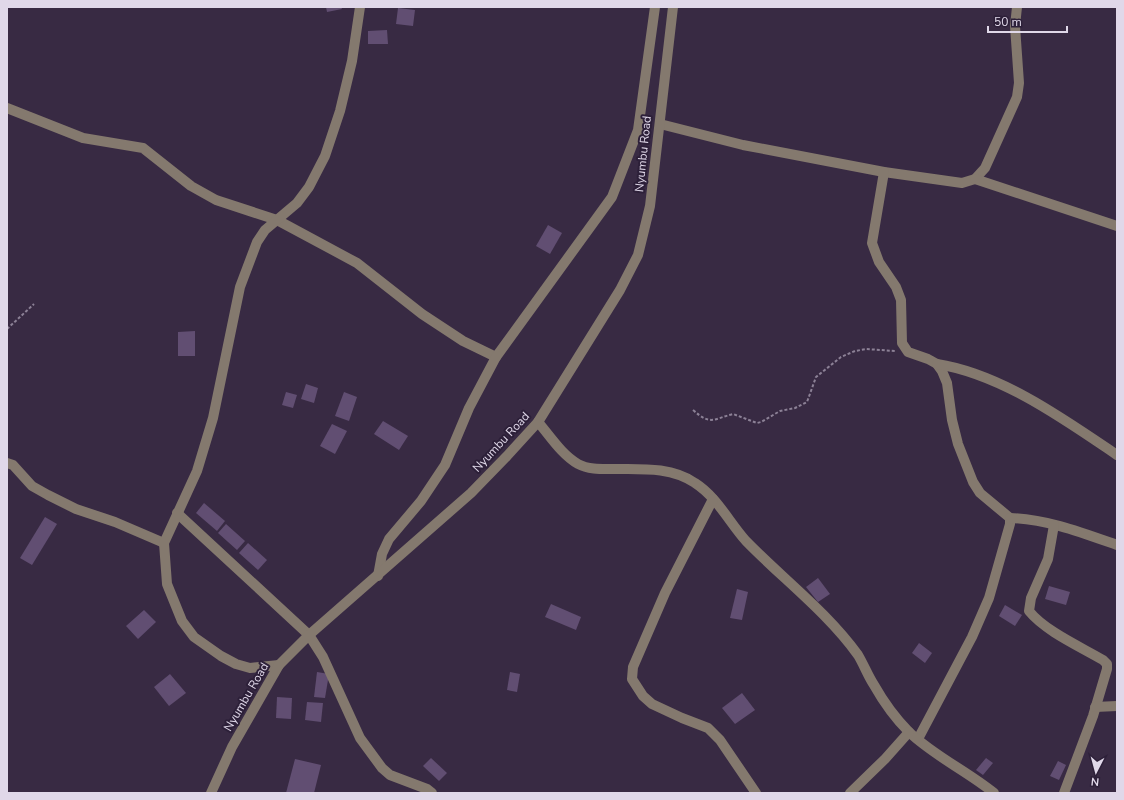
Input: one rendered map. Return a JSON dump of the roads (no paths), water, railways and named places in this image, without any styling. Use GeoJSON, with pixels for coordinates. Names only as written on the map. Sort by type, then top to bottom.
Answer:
{"type":"FeatureCollection","features":[{"type":"Feature","properties":{"kind":"street"},"geometry":{"type":"LineString","coordinates":[[279,665],[250,668],[236,664],[221,656],[194,637],[182,621],[167,584],[164,543],[197,471],[213,418],[240,287],[257,242],[265,230],[297,204],[309,187],[325,156],[342,104],[352,61],[360,7]]}},
{"type":"Feature","properties":{"kind":"street"},"geometry":{"type":"LineString","coordinates":[[378,576],[382,554],[389,538],[421,500],[445,465],[469,408],[496,357],[612,197],[621,178],[638,130],[655,7]]}},
{"type":"Feature","properties":{"kind":"street","name":"Nyumbu Road"},"geometry":{"type":"LineString","coordinates":[[211,793],[232,747],[279,665],[309,635],[471,493],[538,422],[620,290],[638,255],[650,206],[673,7]]}},
{"type":"Feature","properties":{"kind":"street"},"geometry":{"type":"LineString","coordinates":[[660,124],[743,145],[884,172],[962,183],[975,179],[985,168],[1018,97],[1020,83],[1015,26],[1018,7]]}},
{"type":"Feature","properties":{"kind":"street"},"geometry":{"type":"LineString","coordinates":[[7,108],[83,138],[142,148],[190,186],[216,200],[277,220],[357,263],[422,314],[463,341],[496,357]]}},
{"type":"Feature","properties":{"kind":"street"},"geometry":{"type":"LineString","coordinates":[[884,172],[872,243],[879,262],[896,287],[901,300],[902,343],[908,352],[936,364],[958,368],[976,374],[1021,395],[1083,432],[1117,455]]}},
{"type":"Feature","properties":{"kind":"street"},"geometry":{"type":"LineString","coordinates":[[975,179],[1117,226]]}},
{"type":"Feature","properties":{"kind":"street"},"geometry":{"type":"LineString","coordinates":[[936,364],[947,383],[954,428],[973,482],[980,492],[1010,518],[1054,525],[1117,544]]}},
{"type":"Feature","properties":{"kind":"street"},"geometry":{"type":"LineString","coordinates":[[538,422],[566,455],[579,464],[594,469],[646,469],[680,475],[696,483],[713,499],[745,539],[840,632],[859,657],[874,686],[909,732],[994,793]]}},
{"type":"Feature","properties":{"kind":"street"},"geometry":{"type":"LineString","coordinates":[[7,463],[13,465],[32,486],[48,495],[76,509],[115,522],[164,543]]}},
{"type":"Feature","properties":{"kind":"street"},"geometry":{"type":"LineString","coordinates":[[713,499],[665,593],[633,667],[632,679],[643,696],[652,704],[708,728],[720,740],[756,793]]}},
{"type":"Feature","properties":{"kind":"street"},"geometry":{"type":"LineString","coordinates":[[177,513],[309,635],[323,657],[360,738],[382,768],[390,775],[427,789],[432,793]]}},
{"type":"Feature","properties":{"kind":"street"},"geometry":{"type":"LineString","coordinates":[[918,739],[972,637],[989,598],[1010,524],[1010,518]]}},
{"type":"Feature","properties":{"kind":"street"},"geometry":{"type":"LineString","coordinates":[[1054,525],[1048,559],[1031,598],[1029,611],[1034,617],[1060,635],[1103,660],[1107,669],[1095,708],[1064,793]]}},
{"type":"Feature","properties":{"kind":"street"},"geometry":{"type":"LineString","coordinates":[[1095,708],[1117,706]]}},
{"type":"Feature","properties":{"kind":"street"},"geometry":{"type":"LineString","coordinates":[[850,793],[885,759],[909,732]]}}]}
